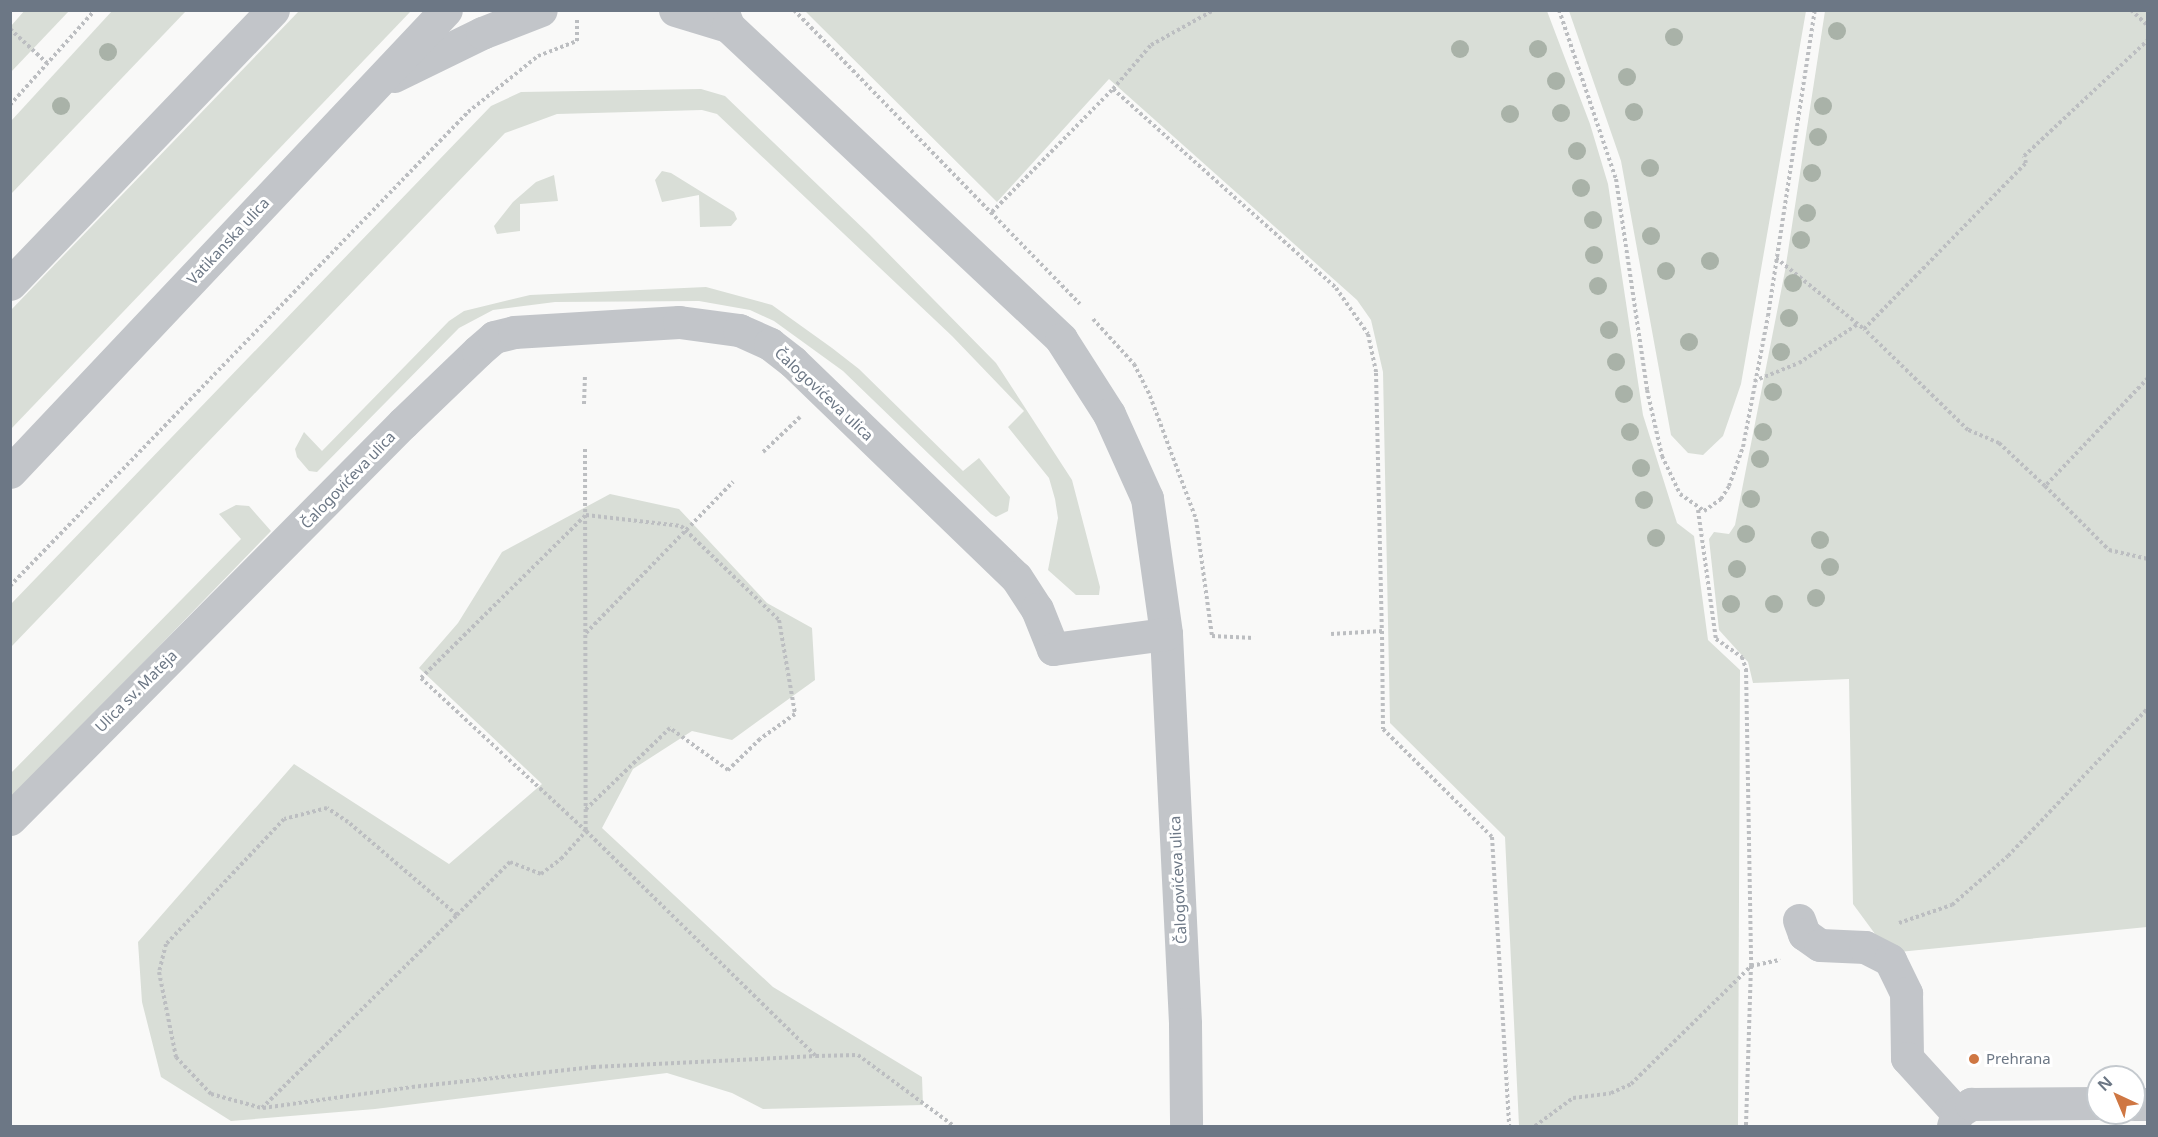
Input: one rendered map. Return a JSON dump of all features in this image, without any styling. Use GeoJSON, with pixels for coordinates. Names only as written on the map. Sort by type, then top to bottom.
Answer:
{"type":"FeatureCollection","features":[{"type":"Feature","properties":{"kind":"street"},"geometry":{"type":"LineString","coordinates":[[10,285],[273,10]]}},
{"type":"Feature","properties":{"kind":"street","name":"Vatikanska ulica"},"geometry":{"type":"LineString","coordinates":[[10,472],[446,10]]}},
{"type":"Feature","properties":{"kind":"street"},"geometry":{"type":"LineString","coordinates":[[376,85],[482,33],[541,10]]}},
{"type":"Feature","properties":{"kind":"street","name":"Čalogovićeva ulica"},"geometry":{"type":"LineString","coordinates":[[675,10],[725,18],[1061,339],[1109,414],[1146,498],[1166,634],[1185,1024],[1185,1126]]}},
{"type":"Feature","properties":{"kind":"street","name":"Čalogovićeva ulica"},"geometry":{"type":"LineString","coordinates":[[264,564],[403,423],[494,338],[513,332],[680,322],[739,330],[770,344],[825,393],[1016,578],[1037,609],[1053,649],[1166,634]]}},
{"type":"Feature","properties":{"kind":"street","name":"Ulica sv. Mateja"},"geometry":{"type":"LineString","coordinates":[[10,819],[264,564]]}},
{"type":"Feature","properties":{"kind":"street"},"geometry":{"type":"LineString","coordinates":[[1799,920],[1804,934],[1820,945],[1865,947],[1890,960],[1906,993],[1907,1058],[1955,1120],[1971,1104],[2086,1103]]}},
{"type":"Feature","properties":{"kind":"path"},"geometry":{"type":"LineString","coordinates":[[10,105],[94,10]]}},
{"type":"Feature","properties":{"kind":"path"},"geometry":{"type":"LineString","coordinates":[[10,586],[468,112],[538,56],[577,41],[578,10]]}},
{"type":"Feature","properties":{"kind":"path"},"geometry":{"type":"LineString","coordinates":[[794,10],[1082,306]]}},
{"type":"Feature","properties":{"kind":"path"},"geometry":{"type":"LineString","coordinates":[[992,212],[1113,89],[1151,45],[1214,10]]}},
{"type":"Feature","properties":{"kind":"path"},"geometry":{"type":"LineString","coordinates":[[1559,10],[1616,178],[1647,390],[1662,456],[1680,494],[1698,510],[1716,639],[1742,657],[1746,669],[1751,966],[1746,1126]]}},
{"type":"Feature","properties":{"kind":"path"},"geometry":{"type":"LineString","coordinates":[[1698,510],[1713,506],[1721,498],[1735,473],[1776,258],[1815,10]]}},
{"type":"Feature","properties":{"kind":"path"},"geometry":{"type":"LineString","coordinates":[[2132,10],[2148,26]]}},
{"type":"Feature","properties":{"kind":"path"},"geometry":{"type":"LineString","coordinates":[[10,29],[48,64]]}},
{"type":"Feature","properties":{"kind":"path"},"geometry":{"type":"LineString","coordinates":[[1864,329],[2026,163],[2024,156],[2148,40]]}},
{"type":"Feature","properties":{"kind":"path"},"geometry":{"type":"LineString","coordinates":[[1113,89],[1336,288],[1368,334],[1376,373],[1383,729],[1492,837],[1509,1126]]}},
{"type":"Feature","properties":{"kind":"path"},"geometry":{"type":"LineString","coordinates":[[1776,258],[1864,329],[1968,430],[1999,443],[2109,550],[2148,559]]}},
{"type":"Feature","properties":{"kind":"path"},"geometry":{"type":"LineString","coordinates":[[1089,314],[1134,364]]}},
{"type":"Feature","properties":{"kind":"path"},"geometry":{"type":"LineString","coordinates":[[1753,381],[1799,363],[1858,324]]}},
{"type":"Feature","properties":{"kind":"path"},"geometry":{"type":"LineString","coordinates":[[584,404],[585,377]]}},
{"type":"Feature","properties":{"kind":"path"},"geometry":{"type":"LineString","coordinates":[[2045,486],[2148,378]]}},
{"type":"Feature","properties":{"kind":"path"},"geometry":{"type":"LineString","coordinates":[[763,452],[825,393]]}},
{"type":"Feature","properties":{"kind":"path"},"geometry":{"type":"LineString","coordinates":[[262,1108],[510,862],[541,874],[561,859],[585,831],[585,449]]}},
{"type":"Feature","properties":{"kind":"path"},"geometry":{"type":"LineString","coordinates":[[586,634],[733,482]]}},
{"type":"Feature","properties":{"kind":"path"},"geometry":{"type":"LineString","coordinates":[[586,515],[681,526],[779,620],[795,714],[760,739],[728,770],[670,728],[586,809]]}},
{"type":"Feature","properties":{"kind":"path"},"geometry":{"type":"LineString","coordinates":[[586,515],[421,678],[585,831],[816,1056]]}},
{"type":"Feature","properties":{"kind":"path"},"geometry":{"type":"LineString","coordinates":[[1331,634],[1382,631]]}},
{"type":"Feature","properties":{"kind":"path"},"geometry":{"type":"LineString","coordinates":[[1212,636],[1254,638]]}},
{"type":"Feature","properties":{"kind":"path"},"geometry":{"type":"LineString","coordinates":[[1890,925],[1922,918],[1952,905],[2008,856],[2148,708]]}},
{"type":"Feature","properties":{"kind":"path"},"geometry":{"type":"LineString","coordinates":[[457,915],[348,822],[327,808],[284,819],[166,944],[159,972],[176,1057],[211,1094],[262,1108],[412,1087],[593,1067],[858,1055],[954,1126]]}},
{"type":"Feature","properties":{"kind":"path"},"geometry":{"type":"LineString","coordinates":[[1535,1126],[1573,1098],[1611,1092],[1631,1084],[1751,966],[1788,956]]}},
{"type":"Feature","properties":{"kind":"shaded area"},"geometry":{"type":"Polygon","coordinates":[[[25,10],[69,11],[11,72],[11,26],[25,10]]]}},
{"type":"Feature","properties":{"kind":"shaded area"},"geometry":{"type":"Polygon","coordinates":[[[112,11],[186,11],[11,194],[11,121],[112,11]]]}},
{"type":"Feature","properties":{"kind":"shaded area"},"geometry":{"type":"Polygon","coordinates":[[[299,11],[411,11],[11,429],[11,310],[299,11]]]}},
{"type":"Feature","properties":{"kind":"shaded area"},"geometry":{"type":"Polygon","coordinates":[[[805,11],[1547,11],[1590,124],[1608,184],[1643,415],[1677,523],[1694,536],[1708,640],[1740,670],[1738,1126],[1519,1126],[1505,837],[1390,723],[1383,372],[1371,320],[1357,300],[1109,79],[997,202],[805,11]]]}},
{"type":"Feature","properties":{"kind":"shaded area"},"geometry":{"type":"Polygon","coordinates":[[[1569,11],[1806,11],[1741,384],[1723,436],[1703,455],[1688,453],[1671,435],[1621,161],[1569,11]]]}},
{"type":"Feature","properties":{"kind":"shaded area"},"geometry":{"type":"Polygon","coordinates":[[[1825,11],[2147,11],[2147,927],[1889,953],[1853,904],[1849,679],[1753,683],[1748,662],[1719,630],[1709,539],[1714,532],[1729,534],[1735,525],[1785,271],[1825,11]]]}},
{"type":"Feature","properties":{"kind":"shaded area"},"geometry":{"type":"Polygon","coordinates":[[[701,89],[725,96],[869,234],[996,363],[1072,480],[1100,587],[1099,595],[1076,595],[1048,570],[1058,518],[1055,499],[1049,478],[1008,427],[1024,411],[952,336],[717,114],[702,110],[557,114],[505,133],[11,647],[11,604],[491,106],[521,92],[701,89]]]}},
{"type":"Feature","properties":{"kind":"shaded area"},"geometry":{"type":"Polygon","coordinates":[[[662,171],[671,173],[734,212],[737,219],[731,226],[700,227],[699,195],[662,202],[655,180],[662,171]]]}},
{"type":"Feature","properties":{"kind":"shaded area"},"geometry":{"type":"Polygon","coordinates":[[[554,175],[558,201],[520,204],[520,231],[497,234],[494,226],[513,202],[536,182],[554,175]]]}},
{"type":"Feature","properties":{"kind":"shaded area"},"geometry":{"type":"Polygon","coordinates":[[[706,287],[772,305],[832,348],[859,369],[963,471],[979,458],[1010,497],[1008,511],[996,517],[991,514],[843,371],[774,321],[750,310],[699,301],[555,302],[493,310],[459,328],[317,472],[309,471],[297,457],[295,449],[304,432],[322,451],[449,321],[464,311],[530,295],[706,287]]]}},
{"type":"Feature","properties":{"kind":"shaded area"},"geometry":{"type":"Polygon","coordinates":[[[610,494],[679,509],[767,603],[812,628],[815,680],[732,740],[692,731],[633,769],[602,828],[773,987],[922,1077],[923,1105],[763,1109],[732,1093],[667,1073],[375,1109],[231,1121],[161,1077],[142,1002],[138,942],[294,764],[449,864],[542,784],[419,668],[458,623],[502,552],[610,494]]]}},
{"type":"Feature","properties":{"kind":"shaded area"},"geometry":{"type":"Polygon","coordinates":[[[236,505],[249,506],[271,531],[11,799],[10,774],[241,539],[219,514],[236,505]]]}},
{"type":"Feature","properties":{"kind":"place","name":"Prehrana"},"geometry":{"type":"Point","coordinates":[1974,1059]}}]}
